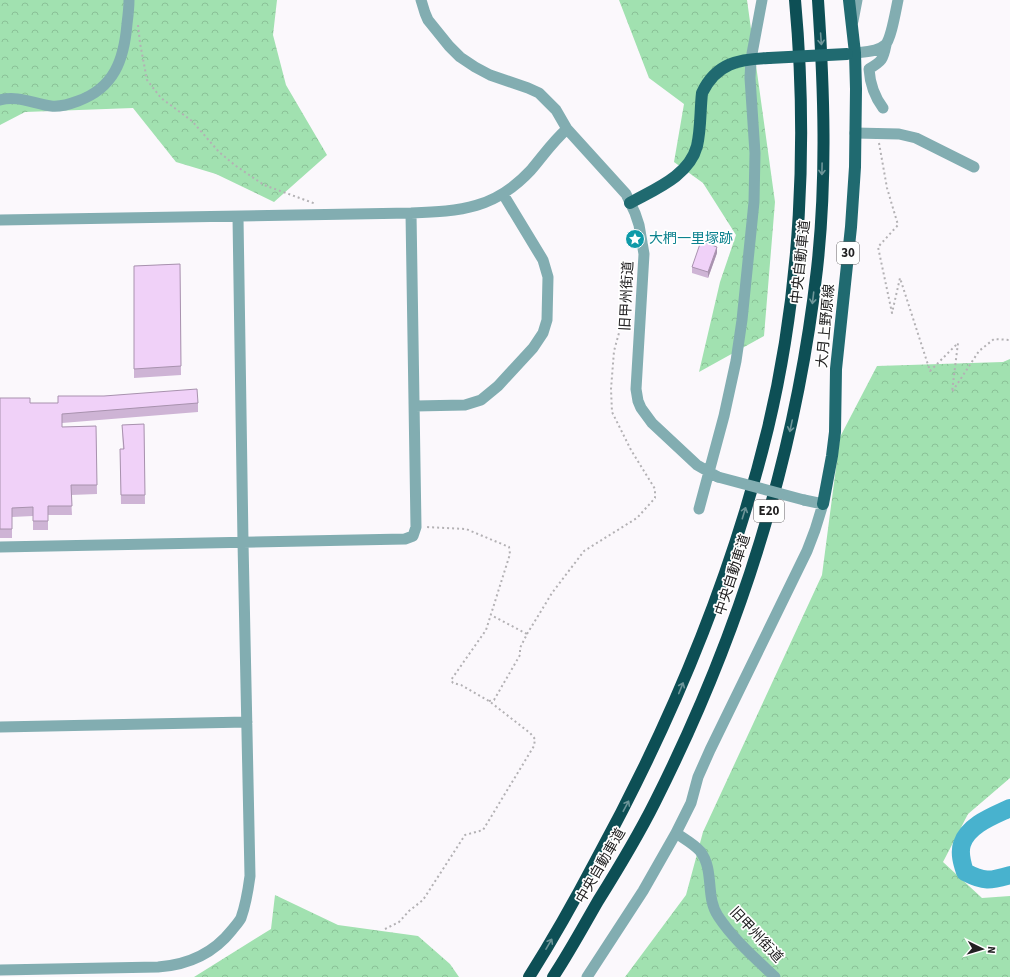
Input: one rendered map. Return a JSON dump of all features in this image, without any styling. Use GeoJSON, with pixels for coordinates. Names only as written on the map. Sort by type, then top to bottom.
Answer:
{"type":"FeatureCollection","features":[{"type":"Feature","properties":{"kind":"highway","name":"中央自動車道"},"geometry":{"type":"LineString","coordinates":[[529,977],[578,894],[655,748],[717,597],[755,478],[780,368],[794,266],[798,212],[801,114],[800,69],[795,0]]}},
{"type":"Feature","properties":{"kind":"highway","name":"中央自動車道"},"geometry":{"type":"LineString","coordinates":[[553,977],[624,858],[653,805],[680,750],[724,647],[743,594],[776,485],[791,429],[802,373],[818,260],[821,211],[823,109],[818,0]]}},
{"type":"Feature","properties":{"kind":"main road","name":"大月上野原線"},"geometry":{"type":"LineString","coordinates":[[823,504],[835,432],[836,369],[851,227],[855,167],[856,89],[851,54],[852,27],[849,0]]}},
{"type":"Feature","properties":{"kind":"main road"},"geometry":{"type":"LineString","coordinates":[[630,203],[673,178],[687,165],[697,147],[702,99],[705,86],[715,73],[722,68],[751,59],[851,54]]}},
{"type":"Feature","properties":{"kind":"street"},"geometry":{"type":"LineString","coordinates":[[0,100],[5,98],[27,100],[52,106],[71,103],[87,98],[105,86],[116,72],[122,55],[126,40],[129,0]]}},
{"type":"Feature","properties":{"kind":"street","name":"旧甲州街道"},"geometry":{"type":"LineString","coordinates":[[421,0],[424,13],[428,20],[460,57],[490,75],[539,93],[556,110],[567,129],[626,194],[639,225],[644,254],[636,389],[638,401],[652,423],[697,465],[714,474],[823,504]]}},
{"type":"Feature","properties":{"kind":"street"},"geometry":{"type":"LineString","coordinates":[[699,509],[714,474],[736,361],[748,272],[754,202],[755,154],[750,78],[751,59],[762,0]]}},
{"type":"Feature","properties":{"kind":"street"},"geometry":{"type":"LineString","coordinates":[[852,27],[857,0]]}},
{"type":"Feature","properties":{"kind":"street"},"geometry":{"type":"LineString","coordinates":[[883,108],[876,98],[870,82],[869,69],[881,62],[884,57],[898,0]]}},
{"type":"Feature","properties":{"kind":"street"},"geometry":{"type":"LineString","coordinates":[[851,54],[879,49],[886,45]]}},
{"type":"Feature","properties":{"kind":"street"},"geometry":{"type":"LineString","coordinates":[[0,220],[238,217],[411,213],[463,210],[477,206],[503,194],[519,182],[532,169],[558,137],[567,129]]}},
{"type":"Feature","properties":{"kind":"street"},"geometry":{"type":"LineString","coordinates":[[855,133],[899,134],[916,138],[974,167]]}},
{"type":"Feature","properties":{"kind":"street"},"geometry":{"type":"LineString","coordinates":[[415,406],[465,406],[481,400],[498,386],[533,348],[543,333],[547,320],[548,277],[543,260],[503,194]]}},
{"type":"Feature","properties":{"kind":"street"},"geometry":{"type":"LineString","coordinates":[[0,547],[405,539],[413,536],[416,527],[411,213]]}},
{"type":"Feature","properties":{"kind":"street"},"geometry":{"type":"LineString","coordinates":[[0,970],[171,966],[202,956],[219,945],[240,920],[247,898],[250,876],[238,217]]}},
{"type":"Feature","properties":{"kind":"street"},"geometry":{"type":"LineString","coordinates":[[586,977],[643,891],[691,803],[698,777],[710,750],[807,551],[823,504]]}},
{"type":"Feature","properties":{"kind":"street"},"geometry":{"type":"LineString","coordinates":[[0,727],[247,722]]}},
{"type":"Feature","properties":{"kind":"street","name":"旧甲州街道"},"geometry":{"type":"LineString","coordinates":[[676,832],[700,851],[704,858],[711,900],[718,916],[735,938],[774,977]]}},
{"type":"Feature","properties":{"kind":"path"},"geometry":{"type":"LineString","coordinates":[[138,23],[146,80],[162,98],[192,121],[218,152],[258,181],[264,185],[322,206]]}},
{"type":"Feature","properties":{"kind":"path"},"geometry":{"type":"LineString","coordinates":[[879,142],[887,188],[898,225],[878,247],[892,313],[900,278],[930,371],[958,343],[952,392],[979,351],[994,339],[1010,340]]}},
{"type":"Feature","properties":{"kind":"path"},"geometry":{"type":"LineString","coordinates":[[490,701],[494,700],[520,655],[520,648],[527,634],[552,593],[584,550],[637,518],[655,498],[655,489],[631,450],[612,412],[611,389],[614,351],[631,291]]}},
{"type":"Feature","properties":{"kind":"path"},"geometry":{"type":"LineString","coordinates":[[385,929],[399,922],[409,911],[423,900],[465,836],[483,830],[534,746],[535,739],[530,733],[490,701],[461,685],[453,683],[451,680],[486,630],[510,554],[509,547],[466,529],[416,527]]}},
{"type":"Feature","properties":{"kind":"path"},"geometry":{"type":"LineString","coordinates":[[491,615],[527,634]]}},
{"type":"Feature","properties":{"kind":"green space"},"geometry":{"type":"Polygon","coordinates":[[[0,0],[277,0],[273,35],[286,85],[327,155],[274,202],[216,174],[176,162],[133,108],[25,112],[0,125],[0,0]]]}},
{"type":"Feature","properties":{"kind":"green space"},"geometry":{"type":"Polygon","coordinates":[[[619,0],[747,0],[775,202],[764,336],[699,372],[720,282],[736,235],[703,183],[674,162],[684,104],[649,78],[619,0]]]}},
{"type":"Feature","properties":{"kind":"green space"},"geometry":{"type":"Polygon","coordinates":[[[1010,359],[1010,778],[968,814],[943,862],[982,898],[1010,896],[1010,977],[625,977],[686,895],[703,832],[822,575],[840,437],[877,366],[1003,362],[1010,359]]]}},
{"type":"Feature","properties":{"kind":"green space"},"geometry":{"type":"Polygon","coordinates":[[[275,895],[338,925],[418,936],[450,964],[459,977],[194,977],[271,929],[275,895]]]}},
{"type":"Feature","properties":{"kind":"building"},"geometry":{"type":"Polygon","coordinates":[[[701,241],[717,247],[708,272],[692,267],[701,241]]]}},
{"type":"Feature","properties":{"kind":"building"},"geometry":{"type":"Polygon","coordinates":[[[180,264],[181,366],[134,369],[134,266],[180,264]]]}},
{"type":"Feature","properties":{"kind":"building"},"geometry":{"type":"Polygon","coordinates":[[[197,389],[198,403],[62,414],[62,427],[96,426],[97,485],[71,485],[72,506],[48,506],[48,521],[33,521],[33,507],[12,508],[12,529],[0,529],[0,398],[30,398],[30,403],[58,403],[58,396],[104,396],[197,389]]]}},
{"type":"Feature","properties":{"kind":"building"},"geometry":{"type":"Polygon","coordinates":[[[144,424],[145,495],[121,495],[120,449],[124,449],[122,425],[144,424]]]}},
{"type":"Feature","properties":{"kind":"waterway"},"geometry":{"type":"LineString","coordinates":[[1010,808],[975,826],[965,837],[961,851],[965,872],[977,878],[987,880],[1010,875]]}},
{"type":"Feature","properties":{"kind":"place","name":"大椚一里塚跡"},"geometry":{"type":"Point","coordinates":[635,239]}}]}
